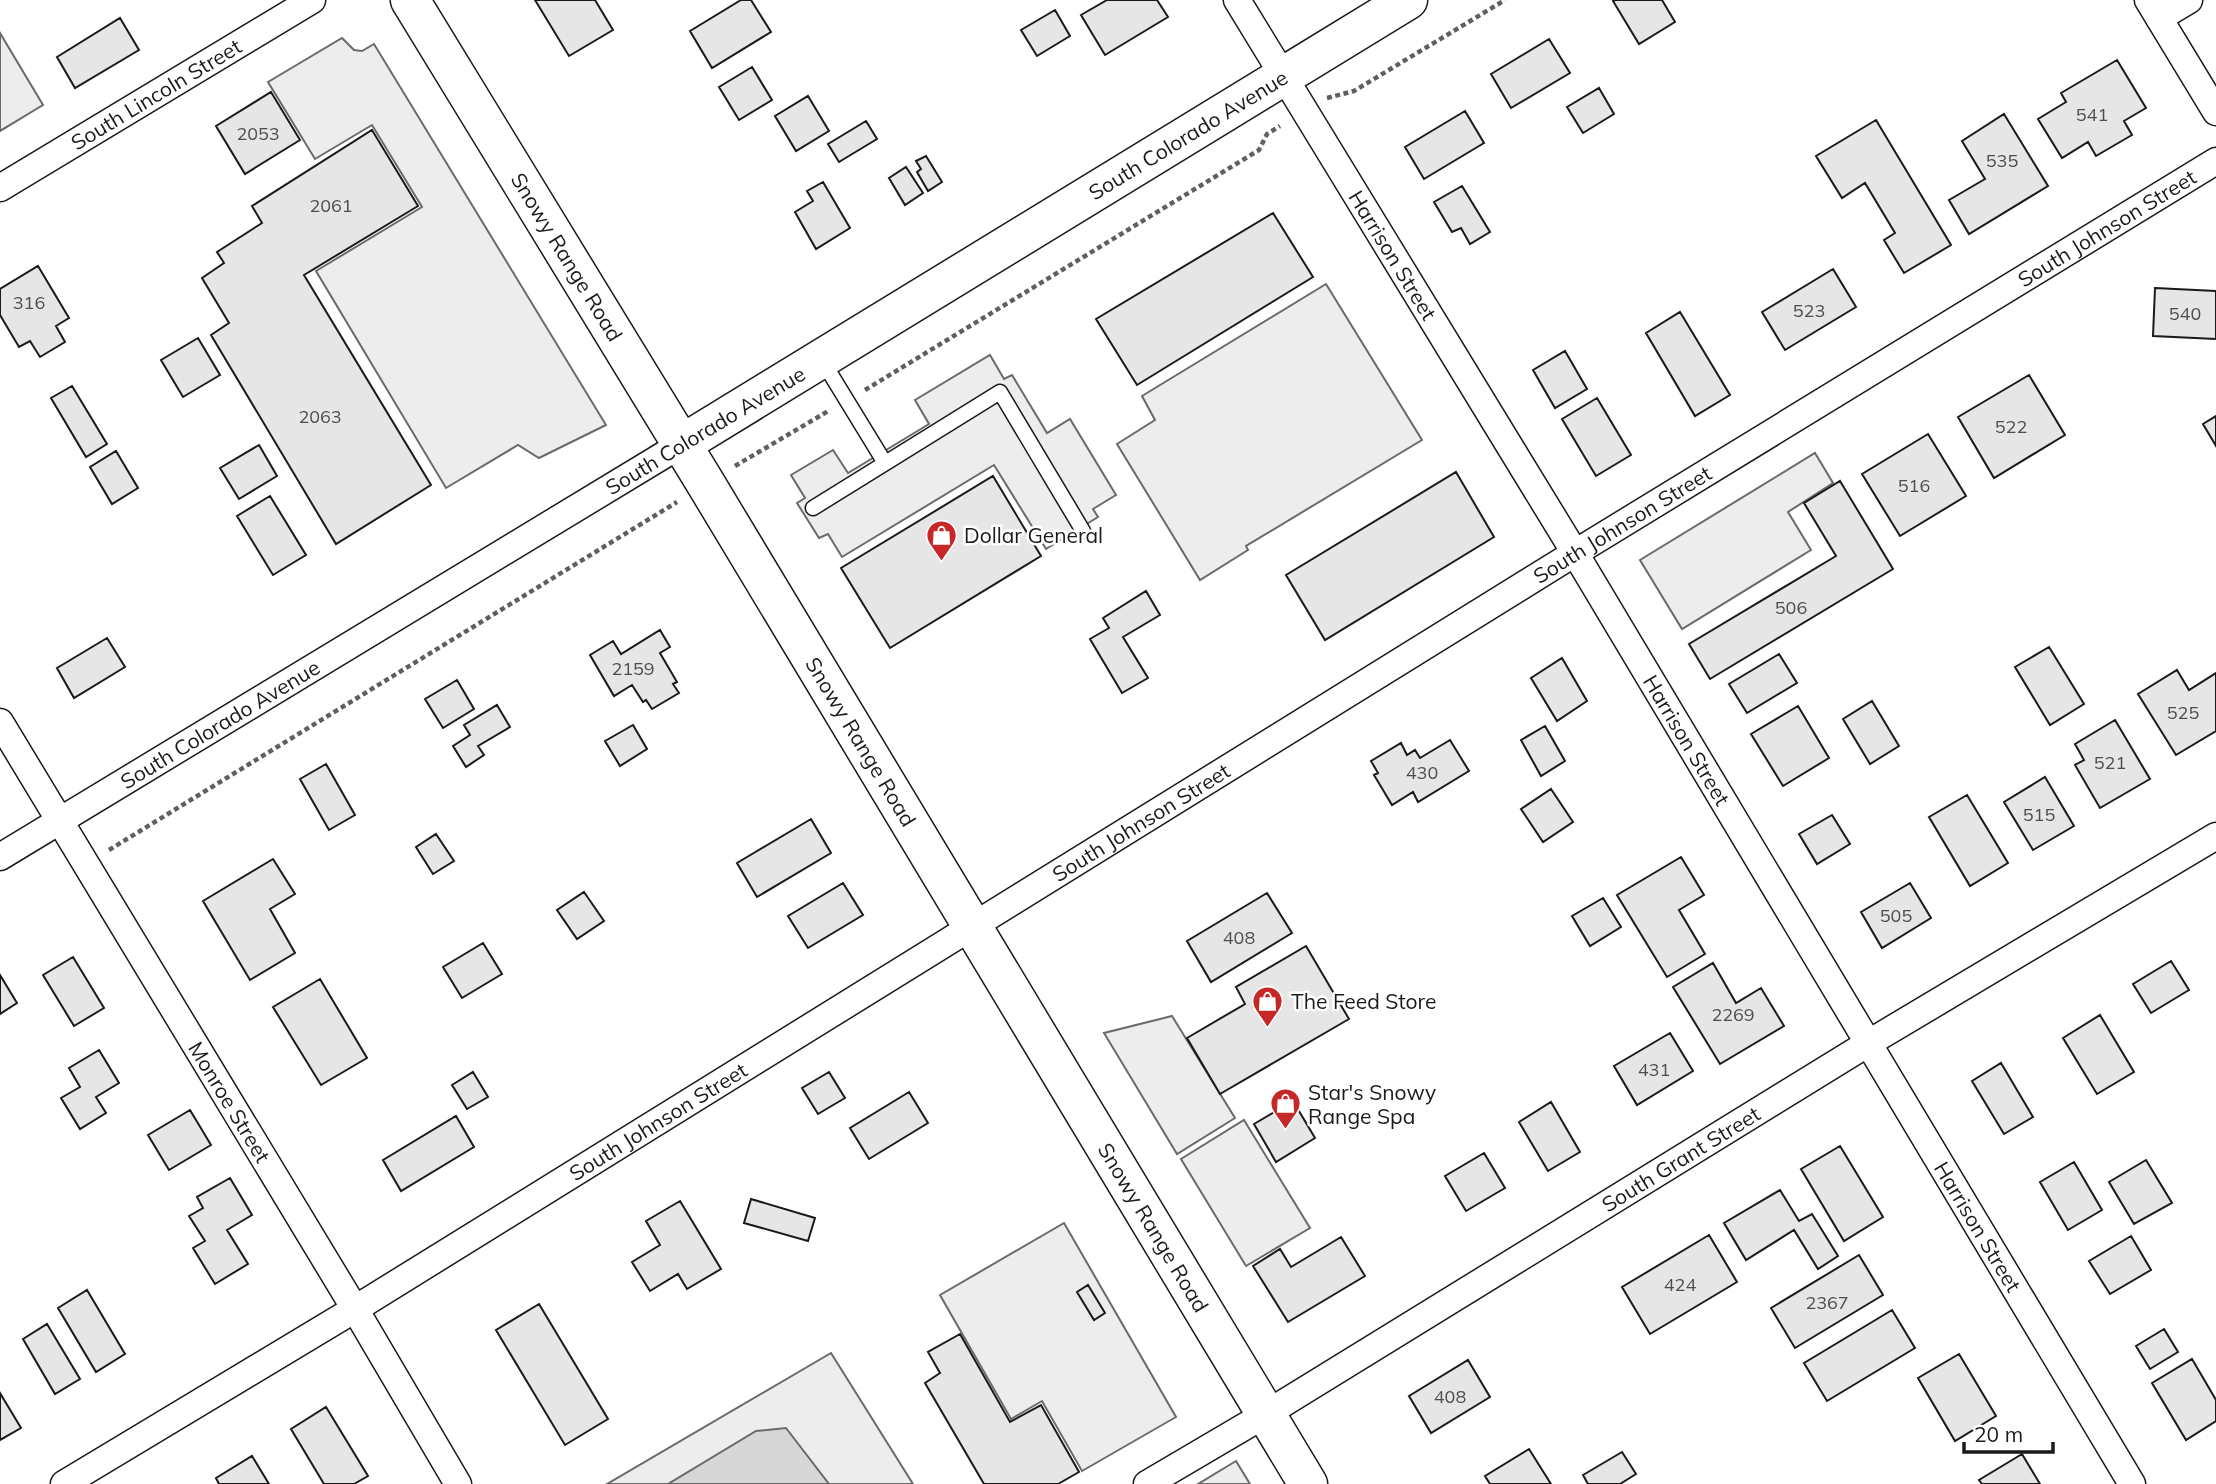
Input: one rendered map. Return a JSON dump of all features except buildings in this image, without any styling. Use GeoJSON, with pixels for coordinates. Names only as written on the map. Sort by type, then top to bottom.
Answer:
{"type":"FeatureCollection","features":[{"type":"Feature","properties":{"kind":"main road","name":"Snowy Range Road"},"geometry":{"type":"LineString","coordinates":[[410,0],[682,444],[1308,1484]]}},
{"type":"Feature","properties":{"kind":"main road","name":"South Colorado Avenue"},"geometry":{"type":"LineString","coordinates":[[682,444],[1408,0]]}},
{"type":"Feature","properties":{"kind":"street","name":"South Lincoln Street"},"geometry":{"type":"LineString","coordinates":[[0,188],[312,0]]}},
{"type":"Feature","properties":{"kind":"street","name":"Harrison Street"},"geometry":{"type":"LineString","coordinates":[[1237,0],[1575,553],[2132,1484]]}},
{"type":"Feature","properties":{"kind":"street"},"geometry":{"type":"LineString","coordinates":[[2189,0],[2153,9],[2216,112]]}},
{"type":"Feature","properties":{"kind":"street","name":"South Johnson Street"},"geometry":{"type":"LineString","coordinates":[[64,1484],[355,1309],[1575,553],[2216,161]]}},
{"type":"Feature","properties":{"kind":"street","name":"South Colorado Avenue"},"geometry":{"type":"LineString","coordinates":[[0,857],[682,444]]}},
{"type":"Feature","properties":{"kind":"street","name":"Monroe Street"},"geometry":{"type":"LineString","coordinates":[[0,722],[61,819],[458,1484]]}},
{"type":"Feature","properties":{"kind":"street","name":"South Grant Street"},"geometry":{"type":"LineString","coordinates":[[1147,1484],[1266,1414],[1867,1044],[2216,836]]}},
{"type":"Feature","properties":{"kind":"lane"},"geometry":{"type":"LineString","coordinates":[[822,358],[885,463]]}},
{"type":"Feature","properties":{"kind":"lane"},"geometry":{"type":"LineString","coordinates":[[813,508],[1000,392],[1083,531]]}},
{"type":"Feature","properties":{"kind":"path"},"geometry":{"type":"LineString","coordinates":[[1332,95],[1354,91],[1505,0]]}},
{"type":"Feature","properties":{"kind":"path"},"geometry":{"type":"LineString","coordinates":[[744,461],[1259,150],[1267,134]]}},
{"type":"Feature","properties":{"kind":"path"},"geometry":{"type":"LineString","coordinates":[[108,850],[656,515]]}},
{"type":"Feature","properties":{"kind":"shaded area"},"geometry":{"type":"Polygon","coordinates":[[[0,33],[43,105],[0,131],[0,33]]]}},
{"type":"Feature","properties":{"kind":"shaded area"},"geometry":{"type":"Polygon","coordinates":[[[342,38],[354,50],[362,51],[374,44],[606,425],[539,458],[518,445],[446,488],[316,271],[422,207],[372,125],[315,159],[268,82],[342,38]]]}},
{"type":"Feature","properties":{"kind":"shaded area"},"geometry":{"type":"Polygon","coordinates":[[[1326,284],[1422,440],[1246,546],[1248,550],[1200,580],[1117,444],[1155,420],[1142,396],[1326,284]]]}},
{"type":"Feature","properties":{"kind":"shaded area"},"geometry":{"type":"Polygon","coordinates":[[[990,355],[1004,379],[1012,375],[1047,433],[1070,419],[1116,495],[1093,509],[1098,517],[1046,549],[994,465],[842,557],[828,534],[819,538],[797,503],[805,498],[791,475],[833,450],[848,473],[929,424],[915,400],[990,355]]]}},
{"type":"Feature","properties":{"kind":"shaded area"},"geometry":{"type":"Polygon","coordinates":[[[1815,453],[1833,483],[1788,512],[1811,550],[1682,629],[1640,560],[1815,453]]]}},
{"type":"Feature","properties":{"kind":"shaded area"},"geometry":{"type":"Polygon","coordinates":[[[1172,1016],[1235,1118],[1177,1154],[1104,1033],[1172,1016]]]}},
{"type":"Feature","properties":{"kind":"shaded area"},"geometry":{"type":"Polygon","coordinates":[[[1244,1120],[1310,1228],[1246,1266],[1181,1159],[1244,1120]]]}},
{"type":"Feature","properties":{"kind":"shaded area"},"geometry":{"type":"Polygon","coordinates":[[[1064,1223],[1176,1417],[1082,1471],[1042,1401],[1011,1419],[940,1295],[1064,1223]]]}},
{"type":"Feature","properties":{"kind":"shaded area"},"geometry":{"type":"Polygon","coordinates":[[[831,1353],[913,1484],[607,1484],[831,1353]]]}},
{"type":"Feature","properties":{"kind":"shaded area"},"geometry":{"type":"Polygon","coordinates":[[[786,1428],[829,1484],[668,1484],[756,1431],[786,1428]]]}},
{"type":"Feature","properties":{"kind":"shaded area"},"geometry":{"type":"Polygon","coordinates":[[[1236,1461],[1250,1484],[1198,1484],[1236,1461]]]}},
{"type":"Feature","properties":{"kind":"place","name":"Dollar General"},"geometry":{"type":"Point","coordinates":[941,562]}},
{"type":"Feature","properties":{"kind":"place","name":"The Feed Store"},"geometry":{"type":"Point","coordinates":[1268,1028]}},
{"type":"Feature","properties":{"kind":"place","name":"Star's Snowy Range Spa"},"geometry":{"type":"Point","coordinates":[1285,1131]}}]}
